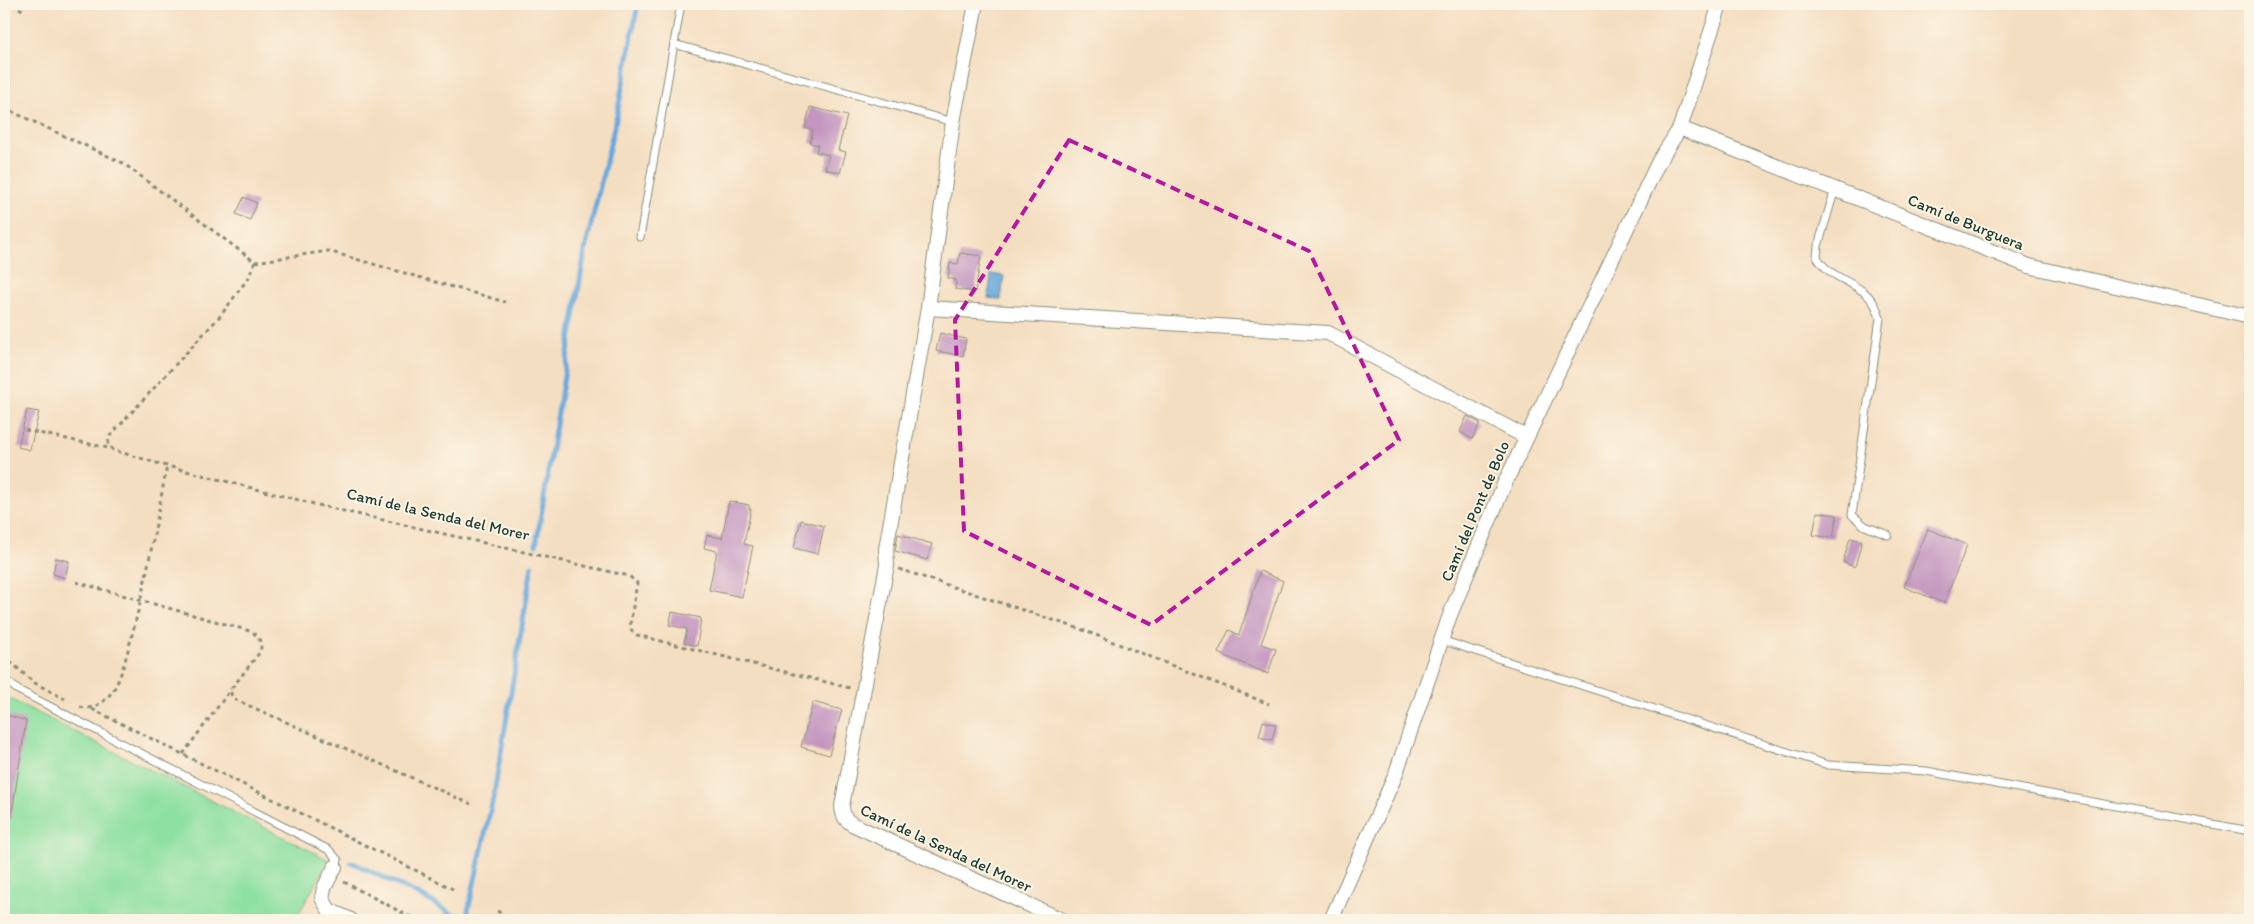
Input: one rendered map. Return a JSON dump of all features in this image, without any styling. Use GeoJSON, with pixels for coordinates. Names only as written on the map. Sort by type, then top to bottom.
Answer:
{"type":"FeatureCollection","features":[{"type":"Feature","properties":{"kind":"street"},"geometry":{"type":"LineString","coordinates":[[863,691],[887,565],[886,549],[928,308],[953,122],[976,4]]}},
{"type":"Feature","properties":{"kind":"street","name":"Camí del Pont de Bolo"},"geometry":{"type":"LineString","coordinates":[[1331,920],[1395,776],[1441,640],[1504,485],[1659,161],[1680,128],[1720,4]]}},
{"type":"Feature","properties":{"kind":"street","name":"Camí de Burguera"},"geometry":{"type":"LineString","coordinates":[[1680,128],[2029,266],[2250,316]]}},
{"type":"Feature","properties":{"kind":"street"},"geometry":{"type":"LineString","coordinates":[[928,308],[1328,332],[1526,437]]}},
{"type":"Feature","properties":{"kind":"street","name":"Camí de la Senda del Morer"},"geometry":{"type":"LineString","coordinates":[[863,691],[842,806],[846,820],[1062,920]]}},
{"type":"Feature","properties":{"kind":"street"},"geometry":{"type":"LineString","coordinates":[[333,871],[322,898],[324,904],[329,910],[350,920]]}},
{"type":"Feature","properties":{"kind":"lane"},"geometry":{"type":"LineString","coordinates":[[640,237],[681,4]]}},
{"type":"Feature","properties":{"kind":"lane"},"geometry":{"type":"LineString","coordinates":[[674,44],[953,122]]}},
{"type":"Feature","properties":{"kind":"lane"},"geometry":{"type":"LineString","coordinates":[[1835,188],[1818,246],[1817,257],[1830,272],[1863,289],[1873,299],[1880,318],[1852,515],[1865,526],[1888,535]]}},
{"type":"Feature","properties":{"kind":"lane"},"geometry":{"type":"LineString","coordinates":[[1441,640],[1828,765],[1926,771],[2250,831]]}},
{"type":"Feature","properties":{"kind":"lane"},"geometry":{"type":"LineString","coordinates":[[4,679],[18,690],[329,850],[338,860],[333,871]]}},
{"type":"Feature","properties":{"kind":"path"},"geometry":{"type":"LineString","coordinates":[[12,4],[26,12]]}},
{"type":"Feature","properties":{"kind":"path"},"geometry":{"type":"LineString","coordinates":[[4,108],[124,163],[255,262],[328,251],[505,302]]}},
{"type":"Feature","properties":{"kind":"path"},"geometry":{"type":"LineString","coordinates":[[113,450],[108,444],[110,436],[221,314],[249,278],[255,262]]}},
{"type":"Feature","properties":{"kind":"path","name":"Camí de la Senda del Morer"},"geometry":{"type":"LineString","coordinates":[[25,430],[113,450],[326,507],[630,576],[634,578],[638,588],[630,626],[632,631],[638,635],[863,691]]}},
{"type":"Feature","properties":{"kind":"path"},"geometry":{"type":"LineString","coordinates":[[92,709],[114,689],[122,670],[141,602],[167,466]]}},
{"type":"Feature","properties":{"kind":"path"},"geometry":{"type":"LineString","coordinates":[[887,565],[1083,630],[1270,704]]}},
{"type":"Feature","properties":{"kind":"path"},"geometry":{"type":"LineString","coordinates":[[76,582],[257,635],[260,640],[260,652],[183,754]]}},
{"type":"Feature","properties":{"kind":"path"},"geometry":{"type":"LineString","coordinates":[[4,656],[34,682],[72,703]]}},
{"type":"Feature","properties":{"kind":"path"},"geometry":{"type":"LineString","coordinates":[[232,688],[231,694],[234,699]]}},
{"type":"Feature","properties":{"kind":"path"},"geometry":{"type":"LineString","coordinates":[[226,696],[471,804]]}},
{"type":"Feature","properties":{"kind":"path"},"geometry":{"type":"LineString","coordinates":[[77,705],[92,709],[453,889]]}},
{"type":"Feature","properties":{"kind":"path"},"geometry":{"type":"LineString","coordinates":[[333,871],[416,920]]}},
{"type":"Feature","properties":{"kind":"path"},"geometry":{"type":"LineString","coordinates":[[497,911],[514,920]]}},
{"type":"Feature","properties":{"kind":"highlighted area"},"geometry":{"type":"Polygon","coordinates":[[[1069,140],[1309,251],[1399,440],[1151,625],[964,531],[955,320],[1069,140]]]}},
{"type":"Feature","properties":{"kind":"green space"},"geometry":{"type":"Polygon","coordinates":[[[4,696],[329,860],[295,920],[4,920],[4,696]]]}},
{"type":"Feature","properties":{"kind":"water"},"geometry":{"type":"Polygon","coordinates":[[[991,274],[1004,276],[1001,300],[988,298],[991,274]]]}},
{"type":"Feature","properties":{"kind":"building"},"geometry":{"type":"Polygon","coordinates":[[[810,107],[847,116],[838,150],[846,152],[840,173],[825,169],[829,155],[816,152],[818,145],[810,143],[813,130],[805,128],[810,107]]]}},
{"type":"Feature","properties":{"kind":"building"},"geometry":{"type":"Polygon","coordinates":[[[244,197],[257,203],[250,220],[236,214],[244,197]]]}},
{"type":"Feature","properties":{"kind":"building"},"geometry":{"type":"Polygon","coordinates":[[[960,253],[981,256],[975,292],[955,289],[956,280],[948,278],[950,263],[958,264],[960,253]]]}},
{"type":"Feature","properties":{"kind":"building"},"geometry":{"type":"Polygon","coordinates":[[[940,333],[966,339],[963,356],[936,351],[940,333]]]}},
{"type":"Feature","properties":{"kind":"building"},"geometry":{"type":"Polygon","coordinates":[[[27,410],[39,412],[30,450],[18,447],[27,410]]]}},
{"type":"Feature","properties":{"kind":"building"},"geometry":{"type":"Polygon","coordinates":[[[1467,416],[1480,423],[1472,439],[1460,432],[1467,416]]]}},
{"type":"Feature","properties":{"kind":"building"},"geometry":{"type":"Polygon","coordinates":[[[729,501],[749,505],[749,509],[751,509],[744,544],[753,546],[742,597],[709,590],[717,551],[704,548],[707,535],[722,538],[729,501]]]}},
{"type":"Feature","properties":{"kind":"building"},"geometry":{"type":"Polygon","coordinates":[[[1817,512],[1837,515],[1833,538],[1813,535],[1817,512]]]}},
{"type":"Feature","properties":{"kind":"building"},"geometry":{"type":"Polygon","coordinates":[[[801,520],[824,526],[818,554],[794,548],[801,520]]]}},
{"type":"Feature","properties":{"kind":"building"},"geometry":{"type":"Polygon","coordinates":[[[1928,529],[1967,545],[1944,603],[1904,587],[1928,529]]]}},
{"type":"Feature","properties":{"kind":"building"},"geometry":{"type":"Polygon","coordinates":[[[898,534],[932,544],[927,560],[895,551],[898,534]]]}},
{"type":"Feature","properties":{"kind":"building"},"geometry":{"type":"Polygon","coordinates":[[[1850,538],[1862,541],[1855,567],[1843,562],[1850,538]]]}},
{"type":"Feature","properties":{"kind":"building"},"geometry":{"type":"Polygon","coordinates":[[[56,558],[69,561],[65,578],[53,574],[56,558]]]}},
{"type":"Feature","properties":{"kind":"building"},"geometry":{"type":"Polygon","coordinates":[[[1260,571],[1283,581],[1261,644],[1276,649],[1268,674],[1218,653],[1229,630],[1239,635],[1260,571]]]}},
{"type":"Feature","properties":{"kind":"building"},"geometry":{"type":"Polygon","coordinates":[[[672,612],[701,618],[697,646],[684,643],[687,629],[669,625],[672,612]]]}},
{"type":"Feature","properties":{"kind":"building"},"geometry":{"type":"Polygon","coordinates":[[[813,702],[842,710],[829,755],[801,747],[813,702]]]}},
{"type":"Feature","properties":{"kind":"building"},"geometry":{"type":"Polygon","coordinates":[[[7,715],[26,721],[11,819],[4,819],[4,769],[8,742],[4,740],[7,715]]]}},
{"type":"Feature","properties":{"kind":"building"},"geometry":{"type":"Polygon","coordinates":[[[1263,721],[1276,725],[1272,740],[1259,737],[1263,721]]]}},
{"type":"Feature","properties":{"kind":"waterway"},"geometry":{"type":"LineString","coordinates":[[536,545],[585,250],[617,115],[638,4]]}},
{"type":"Feature","properties":{"kind":"waterway"},"geometry":{"type":"LineString","coordinates":[[466,920],[494,794],[532,566]]}},
{"type":"Feature","properties":{"kind":"waterway"},"geometry":{"type":"LineString","coordinates":[[351,862],[420,895],[462,920]]}}]}
